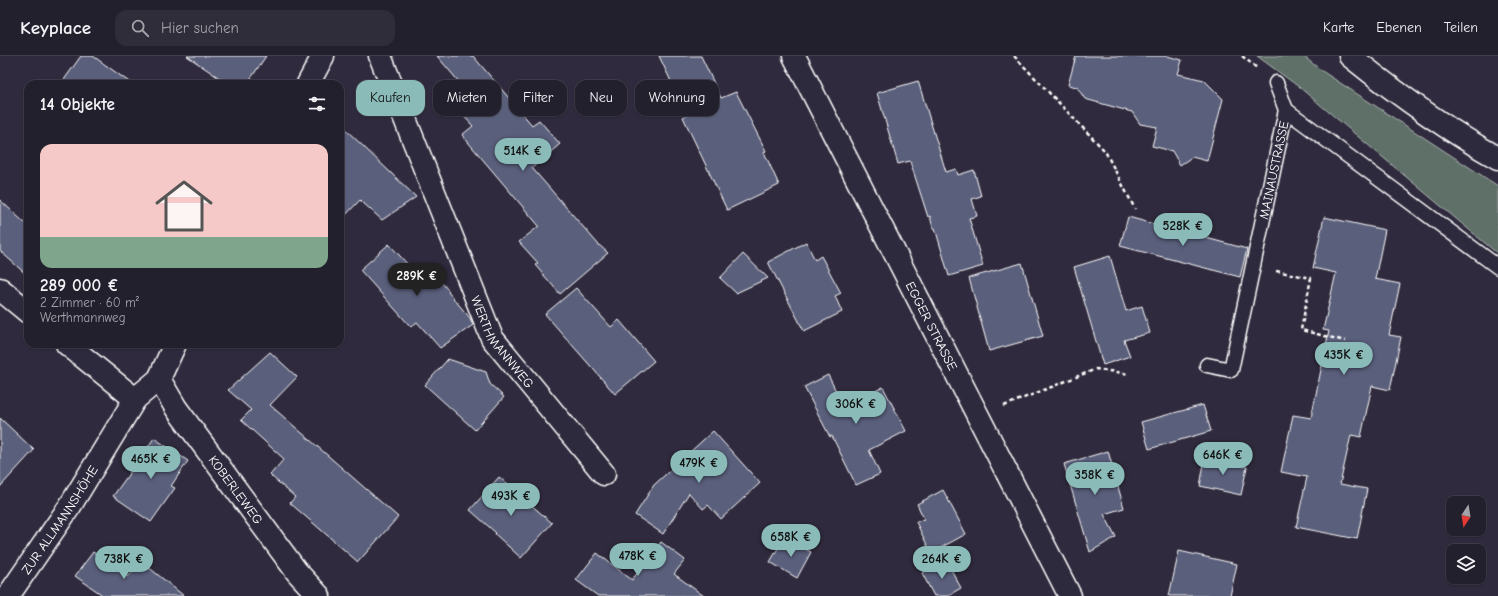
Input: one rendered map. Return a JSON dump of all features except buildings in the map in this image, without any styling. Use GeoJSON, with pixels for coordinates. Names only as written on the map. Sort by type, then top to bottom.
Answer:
{"type":"FeatureCollection","features":[{"type":"Feature","properties":{"kind":"street"},"geometry":{"type":"LineString","coordinates":[[310,80],[324,56]]}},
{"type":"Feature","properties":{"kind":"street","name":"WERTHMANNWEG"},"geometry":{"type":"LineString","coordinates":[[380,56],[492,338],[604,474]]}},
{"type":"Feature","properties":{"kind":"street","name":"EGGER STRASSE"},"geometry":{"type":"LineString","coordinates":[[794,56],[1070,596]]}},
{"type":"Feature","properties":{"kind":"street"},"geometry":{"type":"LineString","coordinates":[[1350,56],[1389,87],[1474,145],[1498,158]]}},
{"type":"Feature","properties":{"kind":"street"},"geometry":{"type":"LineString","coordinates":[[0,289],[24,309]]}},
{"type":"Feature","properties":{"kind":"street"},"geometry":{"type":"LineString","coordinates":[[73,348],[135,399]]}},
{"type":"Feature","properties":{"kind":"street","name":"ZUR ALLMANNSHÖHE"},"geometry":{"type":"LineString","coordinates":[[8,596],[70,506],[135,399],[159,379],[173,348]]}},
{"type":"Feature","properties":{"kind":"street","name":"KOBERLEWEG"},"geometry":{"type":"LineString","coordinates":[[159,379],[176,408],[293,566],[319,596]]}},
{"type":"Feature","properties":{"kind":"lane"},"geometry":{"type":"LineString","coordinates":[[1276,83],[1286,110]]}},
{"type":"Feature","properties":{"kind":"lane","name":"MAINAUSTRASSE"},"geometry":{"type":"LineString","coordinates":[[1207,365],[1230,370],[1286,110],[1498,267]]}},
{"type":"Feature","properties":{"kind":"path"},"geometry":{"type":"LineString","coordinates":[[1014,56],[1105,151],[1135,210]]}},
{"type":"Feature","properties":{"kind":"path"},"geometry":{"type":"LineString","coordinates":[[1253,264],[1311,278],[1301,330],[1344,341]]}},
{"type":"Feature","properties":{"kind":"path"},"geometry":{"type":"LineString","coordinates":[[978,416],[1096,369],[1129,374]]}},
{"type":"Feature","properties":{"kind":"green space"},"geometry":{"type":"Polygon","coordinates":[[[1257,56],[1303,56],[1322,71],[1498,186],[1498,254],[1299,87],[1257,56]]]}}]}
